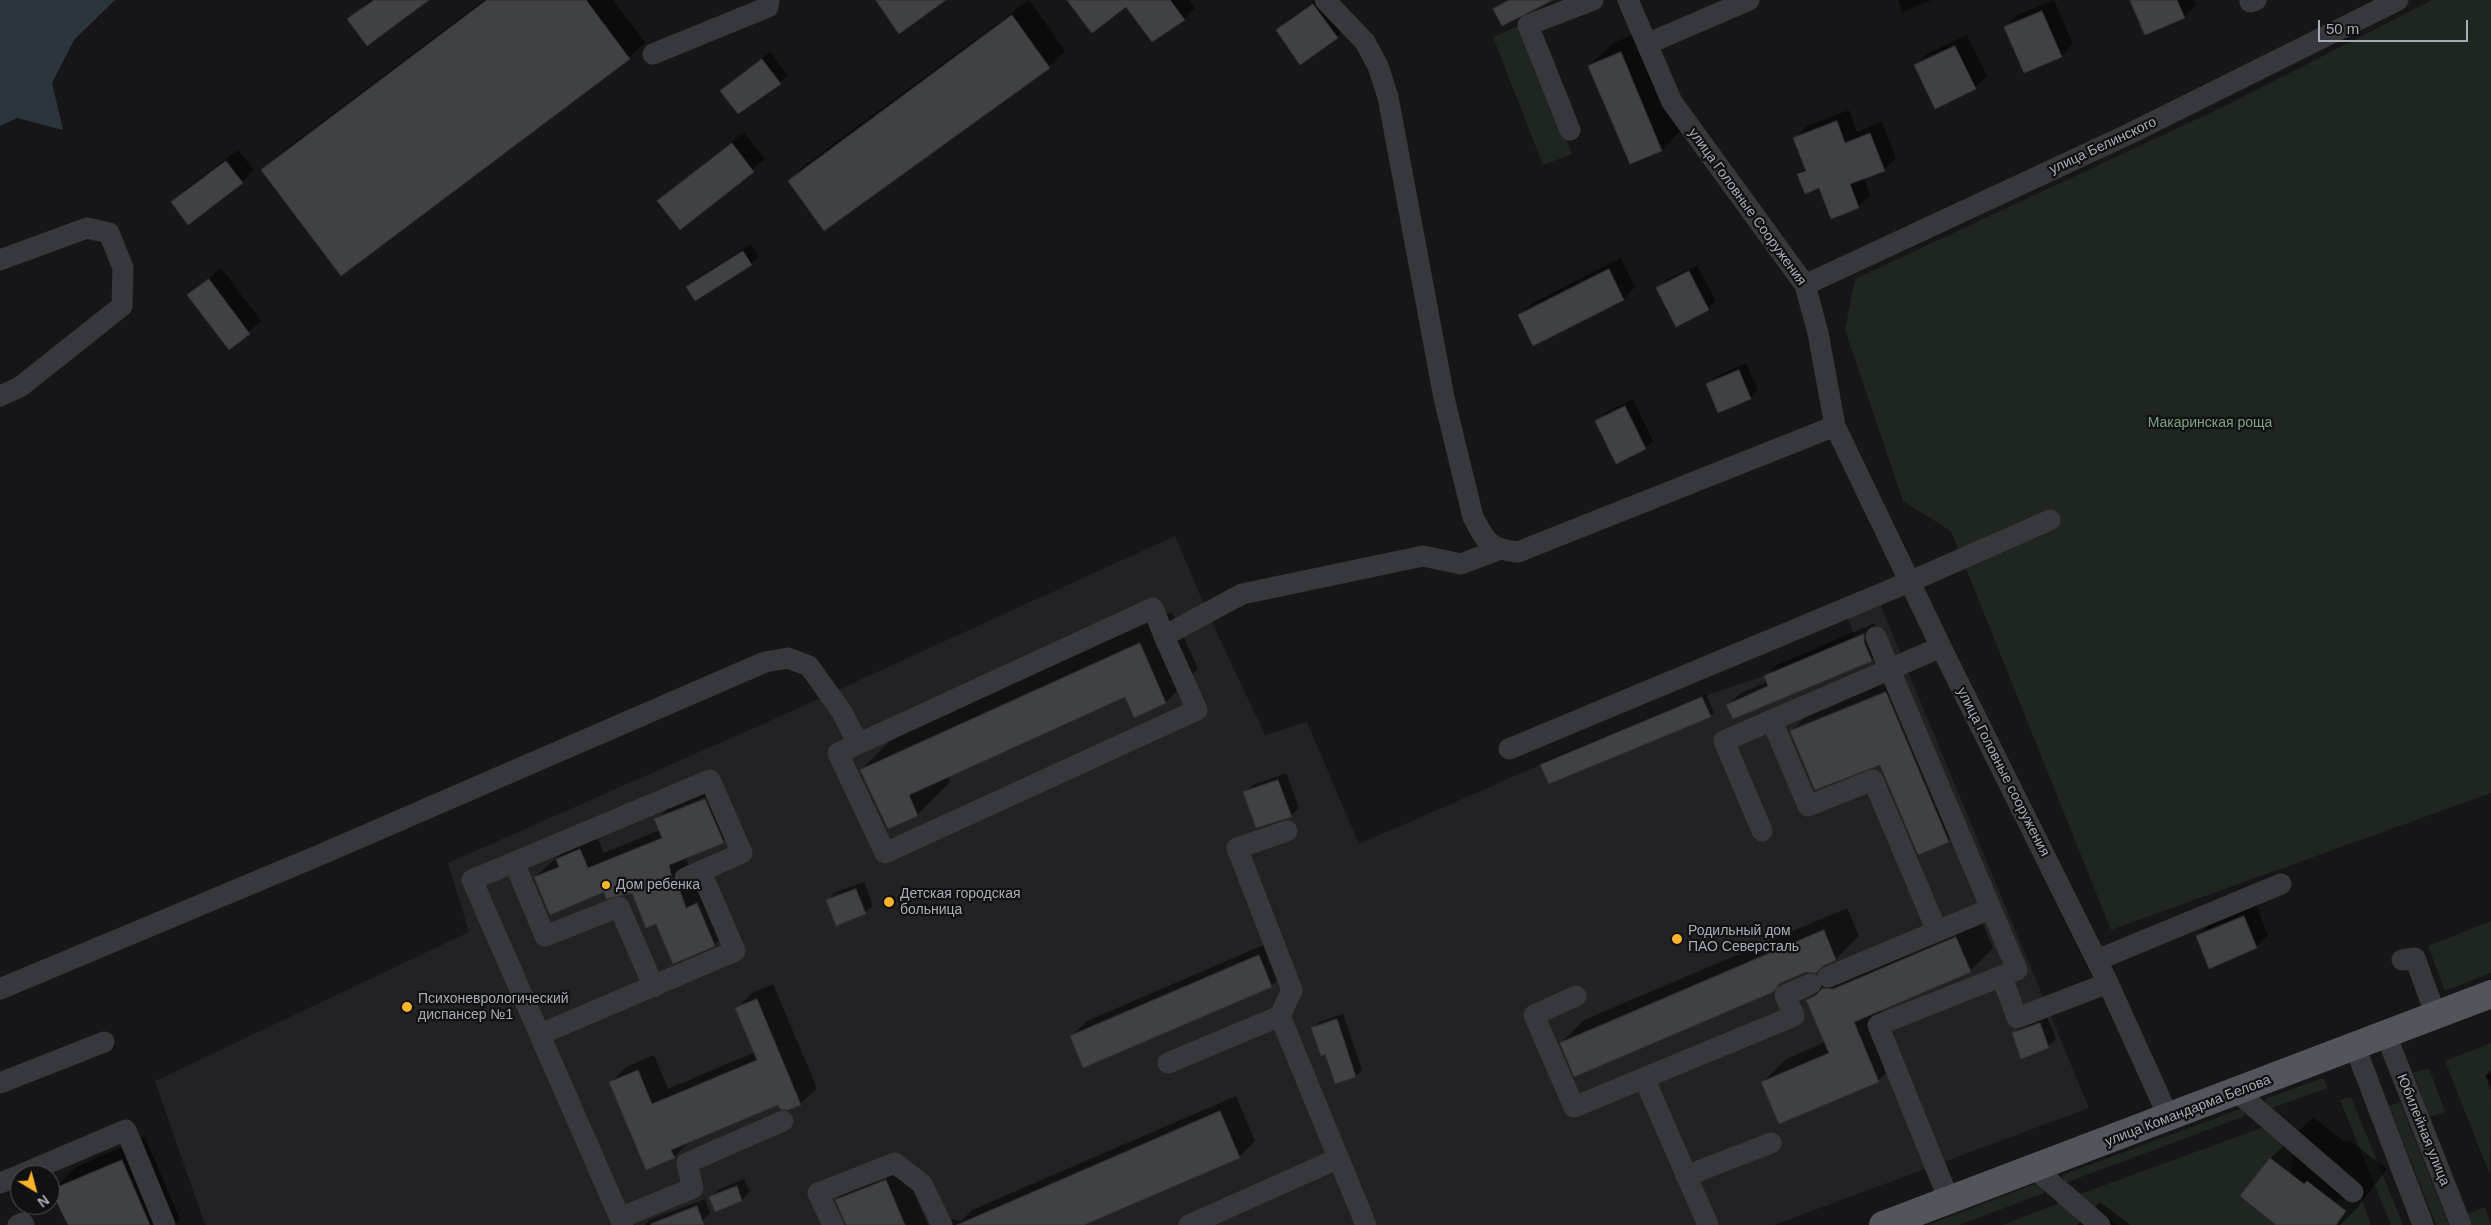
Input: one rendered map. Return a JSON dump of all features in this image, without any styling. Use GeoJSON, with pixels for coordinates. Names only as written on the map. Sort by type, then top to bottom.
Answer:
{"type":"FeatureCollection","features":[{"type":"Feature","properties":{"kind":"main road","name":"улица Командарма Белова"},"geometry":{"type":"LineString","coordinates":[[1883,1225],[2169,1118],[2491,994]]}},
{"type":"Feature","properties":{"kind":"street"},"geometry":{"type":"LineString","coordinates":[[653,54],[768,7],[768,0]]}},
{"type":"Feature","properties":{"kind":"street"},"geometry":{"type":"LineString","coordinates":[[1325,0],[1365,42],[1378,66],[1388,97],[1444,398],[1473,517],[1482,535],[1498,550]]}},
{"type":"Feature","properties":{"kind":"street"},"geometry":{"type":"LineString","coordinates":[[1570,130],[1528,25],[1593,0]]}},
{"type":"Feature","properties":{"kind":"street","name":"улица Головные Сооружения"},"geometry":{"type":"LineString","coordinates":[[1628,0],[1672,102],[1805,285],[1818,333],[1835,426]]}},
{"type":"Feature","properties":{"kind":"street"},"geometry":{"type":"LineString","coordinates":[[1646,44],[1749,0]]}},
{"type":"Feature","properties":{"kind":"street","name":"улица Белинского"},"geometry":{"type":"LineString","coordinates":[[1805,285],[2129,134],[2398,0]]}},
{"type":"Feature","properties":{"kind":"street"},"geometry":{"type":"LineString","coordinates":[[0,260],[87,228],[109,233],[123,268],[122,306],[20,387],[0,396]]}},
{"type":"Feature","properties":{"kind":"street"},"geometry":{"type":"LineString","coordinates":[[1164,636],[1242,594],[1423,556],[1461,564],[1498,550],[1518,552],[1835,426]]}},
{"type":"Feature","properties":{"kind":"street","name":"улица Головные сооружения"},"geometry":{"type":"LineString","coordinates":[[1835,426],[1909,582],[2097,960],[2169,1118]]}},
{"type":"Feature","properties":{"kind":"street"},"geometry":{"type":"LineString","coordinates":[[1508,749],[1909,582],[2050,520]]}},
{"type":"Feature","properties":{"kind":"street"},"geometry":{"type":"LineString","coordinates":[[1153,608],[1164,636],[1197,710],[885,853],[838,753],[1153,608]]}},
{"type":"Feature","properties":{"kind":"street"},"geometry":{"type":"LineString","coordinates":[[1876,637],[2017,970],[1878,1025],[1949,1200]]}},
{"type":"Feature","properties":{"kind":"street"},"geometry":{"type":"LineString","coordinates":[[1762,832],[1724,742],[1941,647]]}},
{"type":"Feature","properties":{"kind":"street"},"geometry":{"type":"LineString","coordinates":[[0,989],[331,850],[765,662],[788,658],[809,666],[842,712],[858,744]]}},
{"type":"Feature","properties":{"kind":"street"},"geometry":{"type":"LineString","coordinates":[[1772,721],[1808,806],[1873,780],[1937,931]]}},
{"type":"Feature","properties":{"kind":"street"},"geometry":{"type":"LineString","coordinates":[[541,1034],[735,951],[693,875],[742,853],[710,780],[472,880],[541,1034],[621,1222],[693,1188],[687,1163],[783,1121]]}},
{"type":"Feature","properties":{"kind":"street"},"geometry":{"type":"LineString","coordinates":[[1168,1062],[1280,1016],[1292,990],[1237,848],[1287,830]]}},
{"type":"Feature","properties":{"kind":"street"},"geometry":{"type":"LineString","coordinates":[[514,862],[545,936],[619,907],[654,987]]}},
{"type":"Feature","properties":{"kind":"street"},"geometry":{"type":"LineString","coordinates":[[2097,960],[2280,884]]}},
{"type":"Feature","properties":{"kind":"street"},"geometry":{"type":"LineString","coordinates":[[1576,996],[1534,1015],[1574,1107],[1794,1016],[1785,995],[1990,909]]}},
{"type":"Feature","properties":{"kind":"street"},"geometry":{"type":"LineString","coordinates":[[2402,960],[2415,958],[2436,1016]]}},
{"type":"Feature","properties":{"kind":"street"},"geometry":{"type":"LineString","coordinates":[[2002,977],[2018,1018],[2108,983]]}},
{"type":"Feature","properties":{"kind":"street"},"geometry":{"type":"LineString","coordinates":[[1280,1016],[1337,1159],[1366,1225]]}},
{"type":"Feature","properties":{"kind":"street","name":"Юбилейная улица"},"geometry":{"type":"LineString","coordinates":[[2386,1035],[2461,1225]]}},
{"type":"Feature","properties":{"kind":"street"},"geometry":{"type":"LineString","coordinates":[[0,1083],[104,1042]]}},
{"type":"Feature","properties":{"kind":"street"},"geometry":{"type":"LineString","coordinates":[[2355,1047],[2423,1225]]}},
{"type":"Feature","properties":{"kind":"street"},"geometry":{"type":"LineString","coordinates":[[1644,1078],[1708,1225]]}},
{"type":"Feature","properties":{"kind":"street"},"geometry":{"type":"LineString","coordinates":[[2237,1092],[2353,1192]]}},
{"type":"Feature","properties":{"kind":"street"},"geometry":{"type":"LineString","coordinates":[[44,1165],[126,1130],[165,1225]]}},
{"type":"Feature","properties":{"kind":"street"},"geometry":{"type":"LineString","coordinates":[[1686,1176],[1771,1143]]}},
{"type":"Feature","properties":{"kind":"street"},"geometry":{"type":"LineString","coordinates":[[1189,1225],[1337,1159]]}},
{"type":"Feature","properties":{"kind":"street"},"geometry":{"type":"LineString","coordinates":[[833,1225],[818,1193],[895,1163],[922,1184],[942,1225]]}},
{"type":"Feature","properties":{"kind":"street"},"geometry":{"type":"LineString","coordinates":[[2034,1168],[2100,1225]]}},
{"type":"Feature","properties":{"kind":"street"},"geometry":{"type":"LineString","coordinates":[[18,1225],[23,1223],[24,1225]]}},
{"type":"Feature","properties":{"kind":"shaded area"},"geometry":{"type":"Polygon","coordinates":[[[0,0],[115,0],[74,40],[52,83],[63,130],[17,118],[0,126],[0,0]]]}},
{"type":"Feature","properties":{"kind":"shaded area"},"geometry":{"type":"Polygon","coordinates":[[[1175,536],[1208,614],[1265,735],[1307,722],[1359,844],[1540,765],[1549,784],[1710,717],[1702,697],[1764,676],[1855,637],[1847,617],[1880,604],[2089,1108],[1774,1225],[205,1225],[155,1081],[469,932],[448,863],[774,719],[1175,536]]]}},
{"type":"Feature","properties":{"kind":"green space","name":"Макаринская роща"},"geometry":{"type":"Polygon","coordinates":[[[2432,0],[2491,0],[2491,793],[2111,930],[1951,531],[1903,501],[1845,330],[1855,279],[2225,106],[2432,0]]]}},
{"type":"Feature","properties":{"kind":"green space"},"geometry":{"type":"Polygon","coordinates":[[[1520,25],[1572,154],[1543,165],[1493,37],[1520,25]]]}},
{"type":"Feature","properties":{"kind":"green space"},"geometry":{"type":"Polygon","coordinates":[[[2491,921],[2491,973],[2445,991],[2428,946],[2491,921]]]}},
{"type":"Feature","properties":{"kind":"green space"},"geometry":{"type":"Polygon","coordinates":[[[2491,1043],[2491,1072],[2485,1075],[2491,1091],[2490,1175],[2445,1061],[2491,1043]]]}},
{"type":"Feature","properties":{"kind":"green space"},"geometry":{"type":"Polygon","coordinates":[[[2429,1068],[2445,1112],[2429,1117],[2413,1073],[2429,1068]]]}},
{"type":"Feature","properties":{"kind":"green space"},"geometry":{"type":"Polygon","coordinates":[[[2323,1078],[2328,1088],[2269,1109],[2265,1099],[2323,1078]]]}},
{"type":"Feature","properties":{"kind":"green space"},"geometry":{"type":"Polygon","coordinates":[[[2351,1097],[2403,1225],[2391,1225],[2340,1100],[2351,1097]]]}},
{"type":"Feature","properties":{"kind":"green space"},"geometry":{"type":"Polygon","coordinates":[[[2400,1102],[2449,1225],[2436,1225],[2389,1106],[2400,1102]]]}},
{"type":"Feature","properties":{"kind":"green space"},"geometry":{"type":"Polygon","coordinates":[[[2243,1108],[2245,1116],[2065,1183],[2062,1175],[2243,1108]]]}},
{"type":"Feature","properties":{"kind":"green space"},"geometry":{"type":"Polygon","coordinates":[[[2264,1127],[2294,1151],[2290,1173],[2270,1158],[2240,1196],[2276,1225],[2118,1225],[2080,1194],[2264,1127]]]}},
{"type":"Feature","properties":{"kind":"green space"},"geometry":{"type":"Polygon","coordinates":[[[2040,1182],[2044,1193],[1959,1225],[1928,1225],[2040,1182]]]}},
{"type":"Feature","properties":{"kind":"green space"},"geometry":{"type":"Polygon","coordinates":[[[2360,1194],[2371,1225],[2336,1225],[2346,1211],[2334,1202],[2360,1194]]]}},
{"type":"Feature","properties":{"kind":"green space"},"geometry":{"type":"Polygon","coordinates":[[[2060,1203],[2087,1225],[2002,1225],[2060,1203]]]}},
{"type":"Feature","properties":{"kind":"green space"},"geometry":{"type":"Polygon","coordinates":[[[2485,1207],[2491,1225],[2472,1225],[2467,1214],[2485,1207]]]}},
{"type":"Feature","properties":{"kind":"building"},"geometry":{"type":"Polygon","coordinates":[[[374,0],[429,0],[367,46],[347,19],[374,0]]]}},
{"type":"Feature","properties":{"kind":"building"},"geometry":{"type":"Polygon","coordinates":[[[487,0],[586,0],[630,59],[341,276],[261,170],[487,0]]]}},
{"type":"Feature","properties":{"kind":"building"},"geometry":{"type":"Polygon","coordinates":[[[876,0],[946,0],[899,34],[876,0]]]}},
{"type":"Feature","properties":{"kind":"building"},"geometry":{"type":"Polygon","coordinates":[[[1067,0],[1170,0],[1185,20],[1152,42],[1126,7],[1092,33],[1067,0]]]}},
{"type":"Feature","properties":{"kind":"building"},"geometry":{"type":"Polygon","coordinates":[[[1509,0],[1553,0],[1502,26],[1493,9],[1509,0]]]}},
{"type":"Feature","properties":{"kind":"building"},"geometry":{"type":"Polygon","coordinates":[[[2130,0],[2177,0],[2185,18],[2145,35],[2130,0]]]}},
{"type":"Feature","properties":{"kind":"building"},"geometry":{"type":"Polygon","coordinates":[[[1313,4],[1338,38],[1300,65],[1276,30],[1313,4]]]}},
{"type":"Feature","properties":{"kind":"building"},"geometry":{"type":"Polygon","coordinates":[[[2042,11],[2062,57],[2024,73],[2004,27],[2042,11]]]}},
{"type":"Feature","properties":{"kind":"building"},"geometry":{"type":"Polygon","coordinates":[[[1012,15],[1050,68],[824,231],[788,181],[1012,15]]]}},
{"type":"Feature","properties":{"kind":"building"},"geometry":{"type":"Polygon","coordinates":[[[1955,46],[1976,89],[1935,109],[1914,65],[1955,46]]]}},
{"type":"Feature","properties":{"kind":"building"},"geometry":{"type":"Polygon","coordinates":[[[1621,52],[1662,151],[1630,164],[1588,66],[1621,52]]]}},
{"type":"Feature","properties":{"kind":"building"},"geometry":{"type":"Polygon","coordinates":[[[762,59],[781,84],[738,114],[720,91],[762,59]]]}},
{"type":"Feature","properties":{"kind":"building"},"geometry":{"type":"Polygon","coordinates":[[[1837,121],[1845,143],[1870,133],[1885,171],[1850,184],[1859,208],[1831,219],[1819,188],[1805,194],[1797,174],[1806,171],[1793,138],[1837,121]]]}},
{"type":"Feature","properties":{"kind":"building"},"geometry":{"type":"Polygon","coordinates":[[[732,143],[754,172],[680,230],[657,201],[732,143]]]}},
{"type":"Feature","properties":{"kind":"building"},"geometry":{"type":"Polygon","coordinates":[[[226,161],[243,183],[188,225],[171,202],[226,161]]]}},
{"type":"Feature","properties":{"kind":"building"},"geometry":{"type":"Polygon","coordinates":[[[743,251],[752,265],[695,301],[686,287],[743,251]]]}},
{"type":"Feature","properties":{"kind":"building"},"geometry":{"type":"Polygon","coordinates":[[[1609,269],[1624,300],[1533,346],[1518,315],[1609,269]]]}},
{"type":"Feature","properties":{"kind":"building"},"geometry":{"type":"Polygon","coordinates":[[[1689,271],[1709,310],[1676,327],[1656,288],[1689,271]]]}},
{"type":"Feature","properties":{"kind":"building"},"geometry":{"type":"Polygon","coordinates":[[[209,279],[250,334],[229,350],[187,295],[209,279]]]}},
{"type":"Feature","properties":{"kind":"building"},"geometry":{"type":"Polygon","coordinates":[[[1739,370],[1751,399],[1718,413],[1706,384],[1739,370]]]}},
{"type":"Feature","properties":{"kind":"building"},"geometry":{"type":"Polygon","coordinates":[[[1625,406],[1646,449],[1616,464],[1595,421],[1625,406]]]}},
{"type":"Feature","properties":{"kind":"building"},"geometry":{"type":"Polygon","coordinates":[[[1864,634],[1864,642],[1872,661],[1733,719],[1726,705],[1768,686],[1764,676],[1864,634]]]}},
{"type":"Feature","properties":{"kind":"building"},"geometry":{"type":"Polygon","coordinates":[[[1140,643],[1166,703],[1134,718],[1125,697],[909,795],[918,816],[888,829],[860,770],[1140,643]]]}},
{"type":"Feature","properties":{"kind":"building"},"geometry":{"type":"Polygon","coordinates":[[[1886,692],[1949,842],[1918,855],[1880,765],[1815,790],[1790,731],[1886,692]]]}},
{"type":"Feature","properties":{"kind":"building"},"geometry":{"type":"Polygon","coordinates":[[[1702,697],[1711,717],[1549,784],[1540,765],[1702,697]]]}},
{"type":"Feature","properties":{"kind":"building"},"geometry":{"type":"Polygon","coordinates":[[[1278,780],[1292,817],[1256,828],[1243,792],[1278,780]]]}},
{"type":"Feature","properties":{"kind":"building","name":"Дом ребенка"},"geometry":{"type":"Polygon","coordinates":[[[705,799],[724,843],[669,865],[673,883],[679,888],[686,908],[697,903],[715,946],[673,964],[656,924],[646,928],[632,893],[606,899],[604,892],[550,915],[534,877],[559,867],[556,859],[580,849],[588,868],[662,838],[654,819],[705,799]]]}},
{"type":"Feature","properties":{"kind":"building"},"geometry":{"type":"Polygon","coordinates":[[[856,889],[866,914],[836,926],[826,900],[856,889]]]}},
{"type":"Feature","properties":{"kind":"building"},"geometry":{"type":"Polygon","coordinates":[[[2244,916],[2257,948],[2209,969],[2196,936],[2244,916]]]}},
{"type":"Feature","properties":{"kind":"building"},"geometry":{"type":"Polygon","coordinates":[[[1824,930],[1836,960],[1823,966],[1816,973],[1806,972],[1780,983],[1773,992],[1574,1077],[1560,1043],[1824,930]]]}},
{"type":"Feature","properties":{"kind":"building"},"geometry":{"type":"Polygon","coordinates":[[[1956,937],[1971,972],[1854,1022],[1879,1082],[1779,1124],[1761,1082],[1829,1053],[1806,1000],[1816,995],[1823,988],[1833,989],[1956,937]]]}},
{"type":"Feature","properties":{"kind":"building"},"geometry":{"type":"Polygon","coordinates":[[[1259,955],[1272,987],[1083,1068],[1070,1036],[1259,955]]]}},
{"type":"Feature","properties":{"kind":"building"},"geometry":{"type":"Polygon","coordinates":[[[757,999],[801,1105],[788,1110],[780,1109],[778,1105],[671,1150],[675,1158],[646,1170],[609,1082],[638,1070],[652,1104],[757,1060],[735,1008],[757,999]]]}},
{"type":"Feature","properties":{"kind":"building"},"geometry":{"type":"Polygon","coordinates":[[[1337,1019],[1356,1077],[1335,1084],[1325,1054],[1321,1056],[1311,1028],[1337,1019]]]}},
{"type":"Feature","properties":{"kind":"building"},"geometry":{"type":"Polygon","coordinates":[[[2040,1023],[2049,1048],[2021,1059],[2012,1033],[2040,1023]]]}},
{"type":"Feature","properties":{"kind":"building"},"geometry":{"type":"Polygon","coordinates":[[[1220,1111],[1240,1158],[1084,1225],[957,1225],[1220,1111]]]}},
{"type":"Feature","properties":{"kind":"building"},"geometry":{"type":"Polygon","coordinates":[[[2270,1158],[2304,1184],[2307,1181],[2346,1211],[2336,1225],[2276,1225],[2240,1196],[2270,1158]]]}},
{"type":"Feature","properties":{"kind":"building"},"geometry":{"type":"Polygon","coordinates":[[[122,1160],[150,1225],[68,1225],[60,1209],[60,1186],[122,1160]]]}},
{"type":"Feature","properties":{"kind":"building"},"geometry":{"type":"Polygon","coordinates":[[[886,1180],[905,1225],[846,1225],[835,1200],[886,1180]]]}},
{"type":"Feature","properties":{"kind":"building"},"geometry":{"type":"Polygon","coordinates":[[[737,1186],[742,1201],[715,1212],[709,1197],[737,1186]]]}},
{"type":"Feature","properties":{"kind":"building"},"geometry":{"type":"Polygon","coordinates":[[[697,1206],[704,1225],[651,1225],[651,1224],[697,1206]]]}},
{"type":"Feature","properties":{"kind":"place","name":"Дом ребенка"},"geometry":{"type":"Point","coordinates":[606,885]}},
{"type":"Feature","properties":{"kind":"place","name":"Детская городская больница"},"geometry":{"type":"Point","coordinates":[889,902]}},
{"type":"Feature","properties":{"kind":"place","name":"Родильный дом ПАО Северсталь"},"geometry":{"type":"Point","coordinates":[1677,939]}},
{"type":"Feature","properties":{"kind":"place","name":"Психоневрологический диспансер №1"},"geometry":{"type":"Point","coordinates":[407,1007]}}]}
